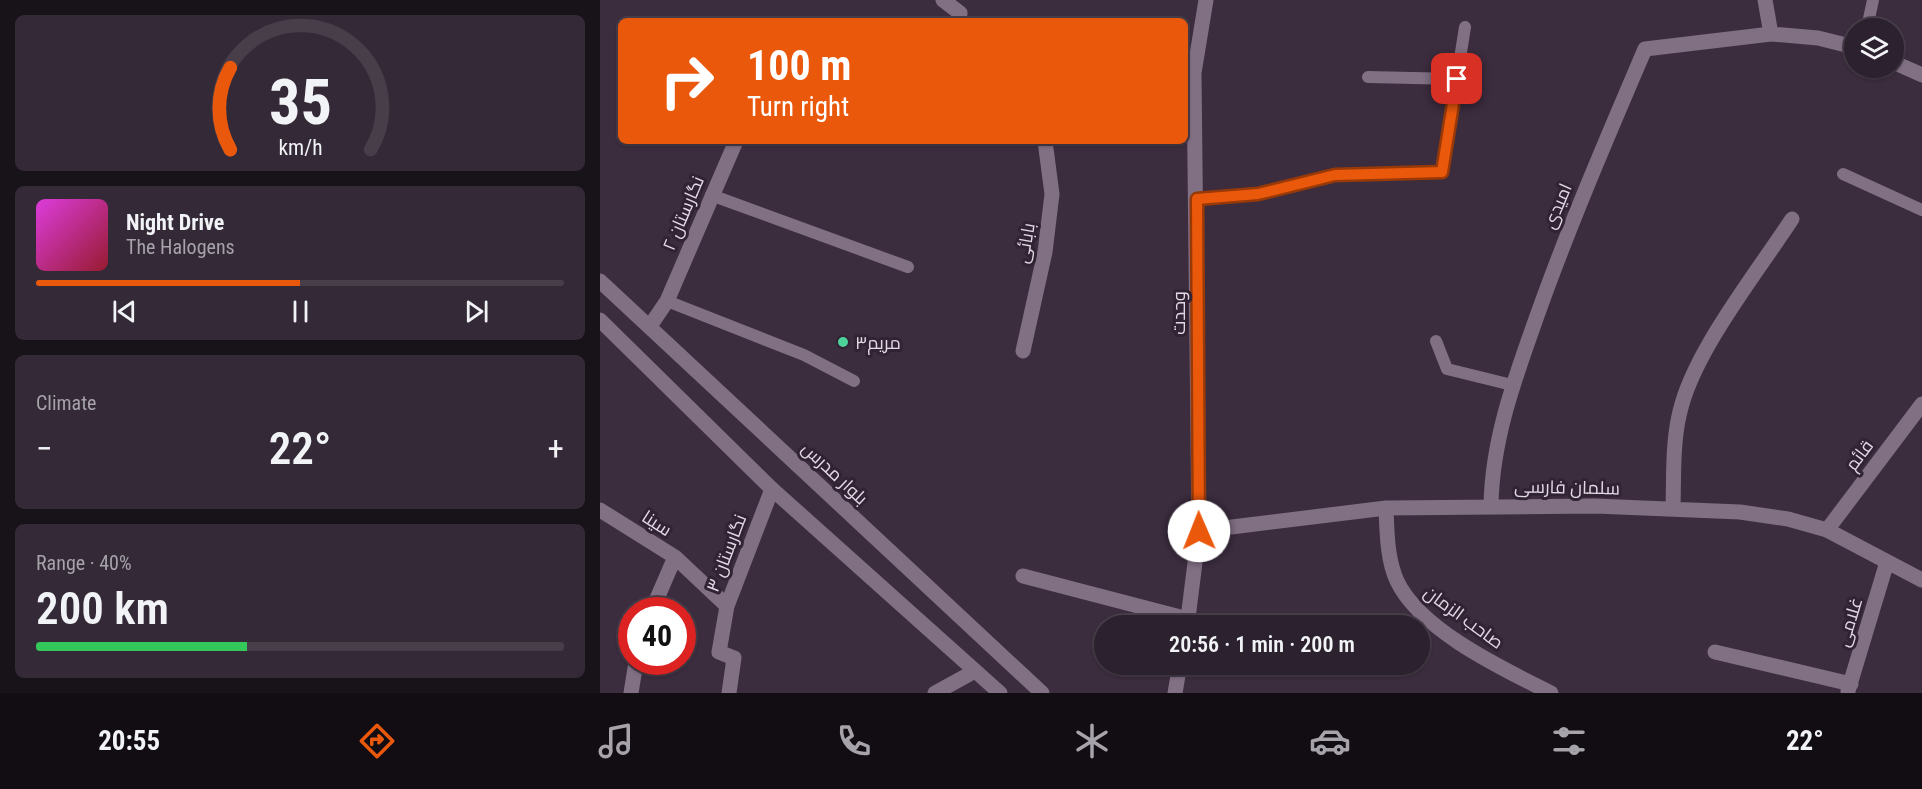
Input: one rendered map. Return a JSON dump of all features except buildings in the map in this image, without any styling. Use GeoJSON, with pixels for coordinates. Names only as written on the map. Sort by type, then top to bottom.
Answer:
{"type":"FeatureCollection","features":[{"type":"Feature","properties":{"kind":"street"},"geometry":{"type":"LineString","coordinates":[[943,0],[960,13],[959,18]]}},
{"type":"Feature","properties":{"kind":"street","name":"وحدت"},"geometry":{"type":"LineString","coordinates":[[1189,615],[1199,531],[1194,73],[1206,0]]}},
{"type":"Feature","properties":{"kind":"street"},"geometry":{"type":"LineString","coordinates":[[1765,0],[1771,34],[1818,38],[1844,44]]}},
{"type":"Feature","properties":{"kind":"street","name":"امیدی"},"geometry":{"type":"LineString","coordinates":[[1491,506],[1494,455],[1512,385],[1563,242],[1645,49],[1771,34]]}},
{"type":"Feature","properties":{"kind":"street"},"geometry":{"type":"LineString","coordinates":[[1904,67],[1922,75]]}},
{"type":"Feature","properties":{"kind":"street","name":"نگارستان ۲"},"geometry":{"type":"LineString","coordinates":[[650,326],[667,301],[734,144]]}},
{"type":"Feature","properties":{"kind":"street","name":"بابائی"},"geometry":{"type":"LineString","coordinates":[[1023,351],[1045,252],[1052,194],[1045,144]]}},
{"type":"Feature","properties":{"kind":"street"},"geometry":{"type":"LineString","coordinates":[[1673,508],[1676,434],[1682,402],[1706,350],[1792,219]]}},
{"type":"Feature","properties":{"kind":"street","name":"بلوار مدرس"},"geometry":{"type":"LineString","coordinates":[[600,281],[1042,693]]}},
{"type":"Feature","properties":{"kind":"street"},"geometry":{"type":"LineString","coordinates":[[600,320],[772,489],[1000,693]]}},
{"type":"Feature","properties":{"kind":"street","name":"قائم"},"geometry":{"type":"LineString","coordinates":[[1827,530],[1922,404]]}},
{"type":"Feature","properties":{"kind":"street","name":"نگارستان ۳"},"geometry":{"type":"LineString","coordinates":[[729,693],[734,658],[719,652],[727,606],[772,489]]}},
{"type":"Feature","properties":{"kind":"street","name":"سلمان فارسی"},"geometry":{"type":"LineString","coordinates":[[1199,531],[1386,508],[1491,506],[1673,508],[1766,515],[1827,530],[1922,580]]}},
{"type":"Feature","properties":{"kind":"street","name":"صاحب الزمان"},"geometry":{"type":"LineString","coordinates":[[1386,508],[1390,556],[1396,579],[1407,598],[1428,618],[1480,657],[1551,693]]}},
{"type":"Feature","properties":{"kind":"street","name":"سینا"},"geometry":{"type":"LineString","coordinates":[[600,510],[675,557],[658,597]]}},
{"type":"Feature","properties":{"kind":"street"},"geometry":{"type":"LineString","coordinates":[[675,557],[727,606]]}},
{"type":"Feature","properties":{"kind":"street","name":"غلامی"},"geometry":{"type":"LineString","coordinates":[[1849,688],[1887,562]]}},
{"type":"Feature","properties":{"kind":"street"},"geometry":{"type":"LineString","coordinates":[[1023,576],[1163,615]]}},
{"type":"Feature","properties":{"kind":"street"},"geometry":{"type":"LineString","coordinates":[[1715,652],[1849,688]]}},
{"type":"Feature","properties":{"kind":"street"},"geometry":{"type":"LineString","coordinates":[[935,693],[975,671]]}},
{"type":"Feature","properties":{"kind":"street"},"geometry":{"type":"LineString","coordinates":[[631,693],[634,675]]}},
{"type":"Feature","properties":{"kind":"street"},"geometry":{"type":"LineString","coordinates":[[1175,693],[1178,675]]}},
{"type":"Feature","properties":{"kind":"lane"},"geometry":{"type":"LineString","coordinates":[[1869,18],[1873,0]]}},
{"type":"Feature","properties":{"kind":"lane"},"geometry":{"type":"LineString","coordinates":[[1197,199],[1258,194],[1335,175],[1442,172],[1465,27]]}},
{"type":"Feature","properties":{"kind":"lane"},"geometry":{"type":"LineString","coordinates":[[1368,77],[1457,79]]}},
{"type":"Feature","properties":{"kind":"lane"},"geometry":{"type":"LineString","coordinates":[[1843,174],[1922,210]]}},
{"type":"Feature","properties":{"kind":"lane"},"geometry":{"type":"LineString","coordinates":[[711,195],[908,267]]}},
{"type":"Feature","properties":{"kind":"lane"},"geometry":{"type":"LineString","coordinates":[[667,301],[804,355],[854,381]]}},
{"type":"Feature","properties":{"kind":"lane"},"geometry":{"type":"LineString","coordinates":[[1436,341],[1448,369],[1512,385]]}},
{"type":"Feature","properties":{"kind":"place","name":"مریم۳"},"geometry":{"type":"Point","coordinates":[843,342]}},
{"type":"Feature","properties":{"kind":"route"},"geometry":{"type":"LineString","coordinates":[[1199,531],[1197,199],[1258,194],[1335,175],[1442,172],[1457,79]]}}]}
